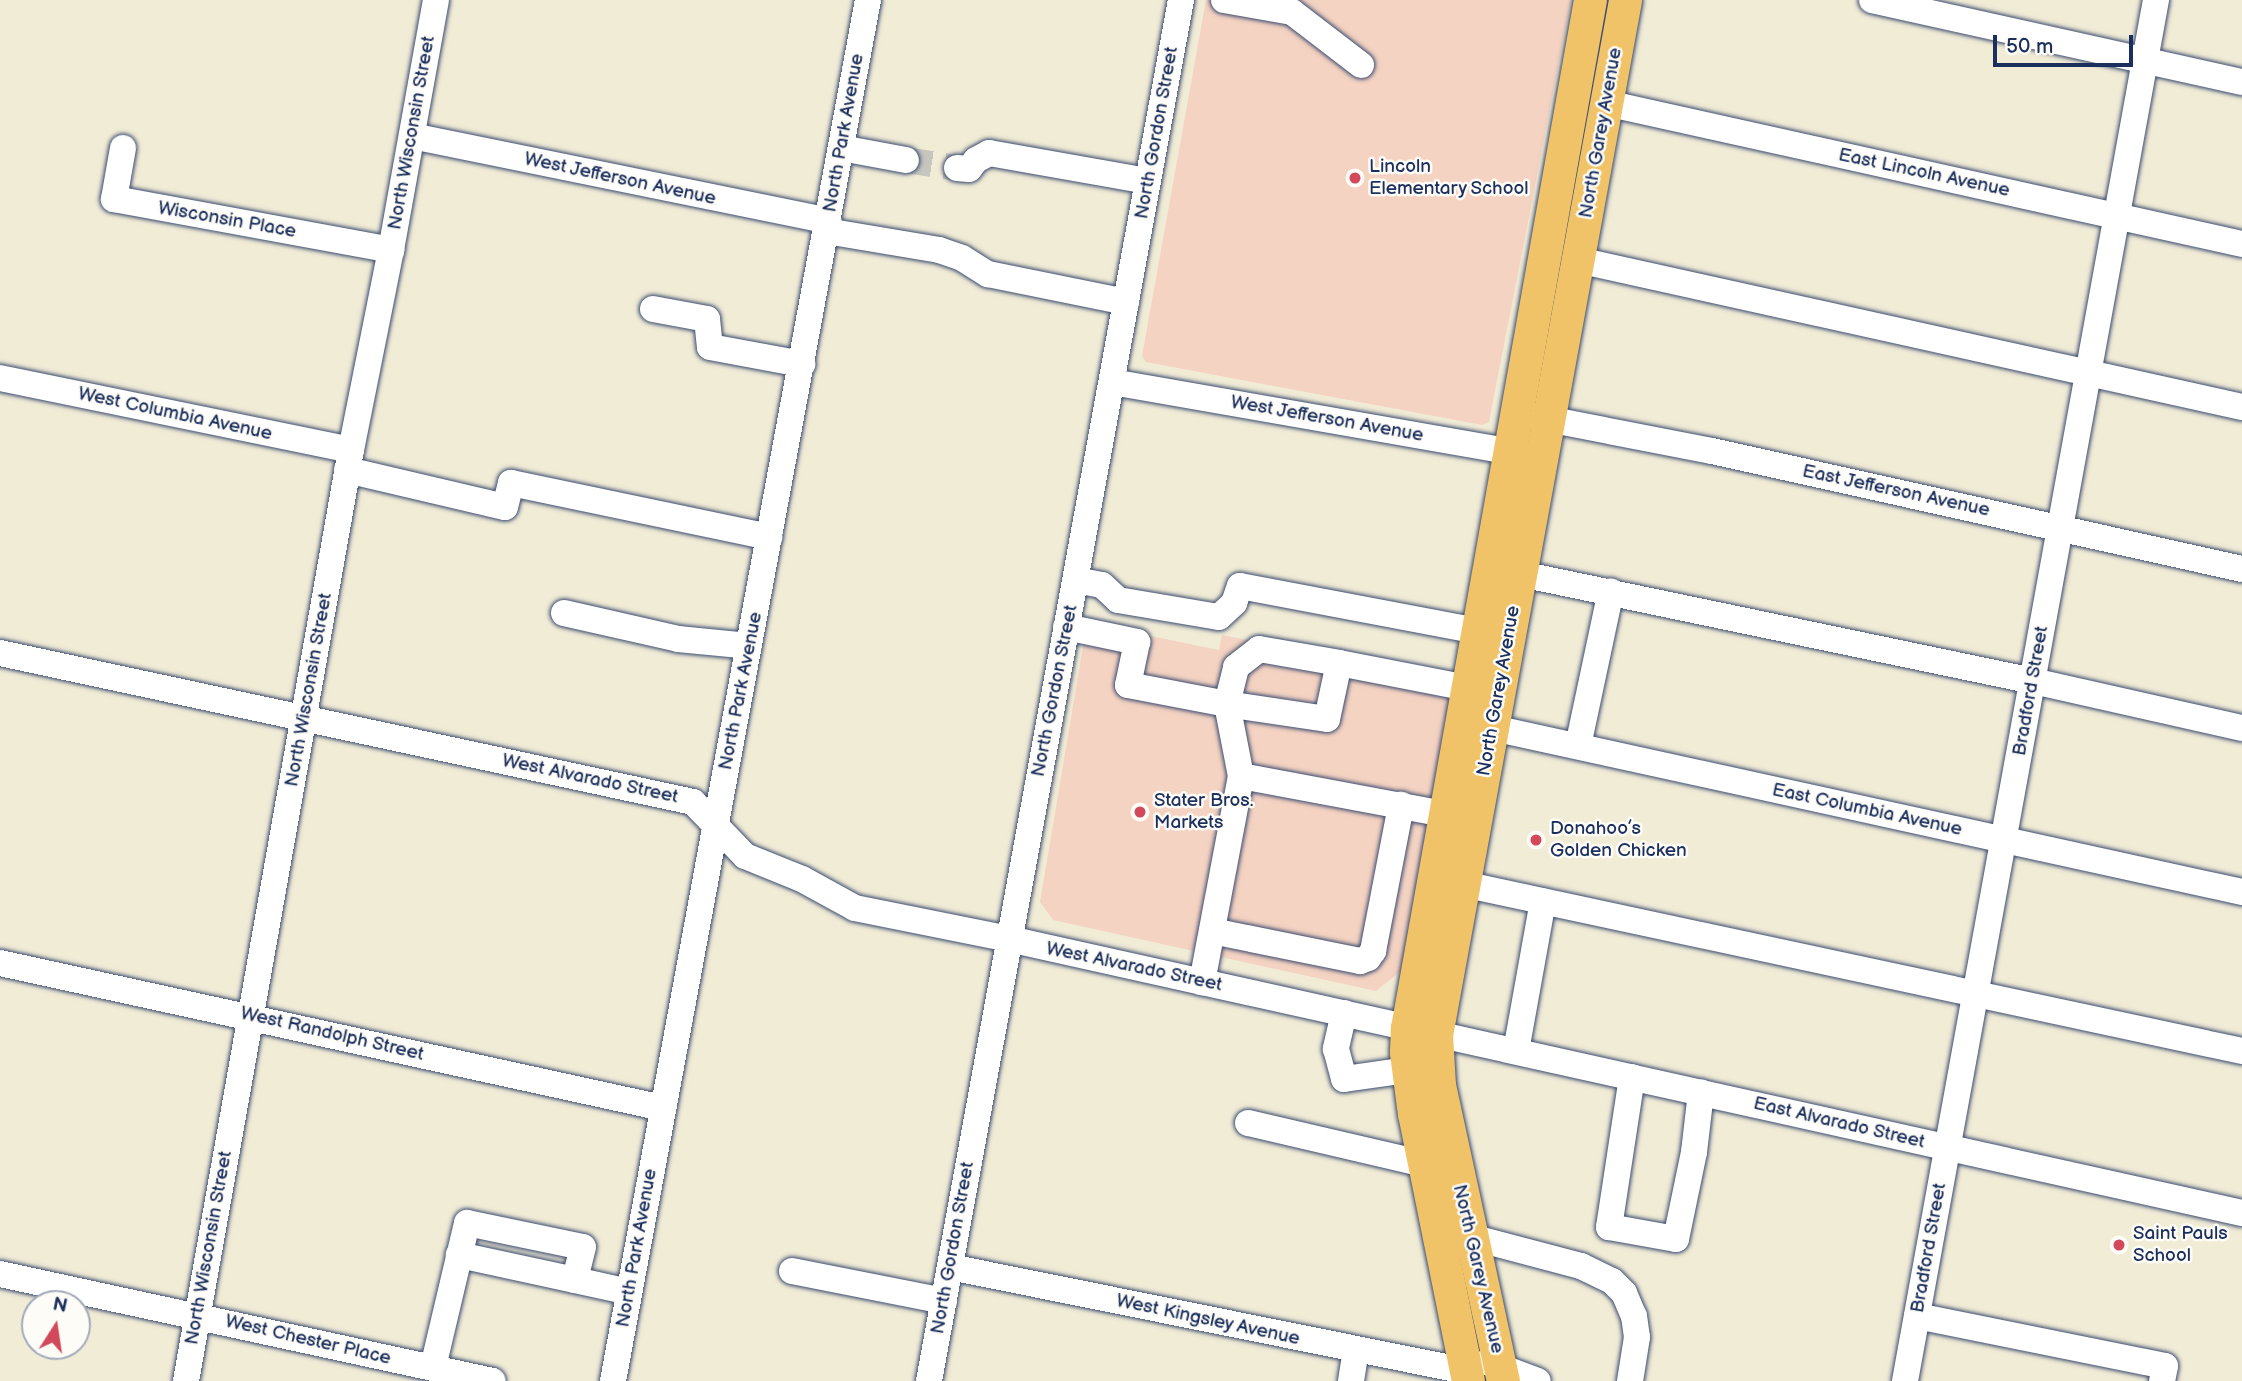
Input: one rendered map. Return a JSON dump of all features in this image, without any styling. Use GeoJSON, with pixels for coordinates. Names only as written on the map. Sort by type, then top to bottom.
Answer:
{"type":"FeatureCollection","features":[{"type":"Feature","properties":{"kind":"main road","name":"North Garey Avenue"},"geometry":{"type":"LineString","coordinates":[[1502,1375],[1438,1086],[1422,1031],[1445,814],[1590,0]]}},
{"type":"Feature","properties":{"kind":"main road","name":"North Garey Avenue"},"geometry":{"type":"LineString","coordinates":[[1467,1376],[1408,1070],[1422,1031],[1463,884],[1625,0]]}},
{"type":"Feature","properties":{"kind":"street","name":"North Wisconsin Street"},"geometry":{"type":"LineString","coordinates":[[186,1381],[349,460],[391,250],[436,0]]}},
{"type":"Feature","properties":{"kind":"street","name":"North Park Avenue"},"geometry":{"type":"LineString","coordinates":[[613,1381],[868,0]]}},
{"type":"Feature","properties":{"kind":"street","name":"North Gordon Street"},"geometry":{"type":"LineString","coordinates":[[929,1381],[1181,0]]}},
{"type":"Feature","properties":{"kind":"street"},"geometry":{"type":"LineString","coordinates":[[1224,0],[1292,12],[1361,65]]}},
{"type":"Feature","properties":{"kind":"street"},"geometry":{"type":"LineString","coordinates":[[1872,0],[2242,82]]}},
{"type":"Feature","properties":{"kind":"street","name":"Bradford Street"},"geometry":{"type":"LineString","coordinates":[[1905,1381],[2156,0]]}},
{"type":"Feature","properties":{"kind":"street","name":"East Lincoln Avenue"},"geometry":{"type":"LineString","coordinates":[[1606,103],[2242,244]]}},
{"type":"Feature","properties":{"kind":"street","name":"West Jefferson Avenue"},"geometry":{"type":"LineString","coordinates":[[412,136],[939,250],[962,258],[988,274],[1126,302]]}},
{"type":"Feature","properties":{"kind":"street","name":"Wisconsin Place"},"geometry":{"type":"LineString","coordinates":[[123,148],[114,199],[391,250]]}},
{"type":"Feature","properties":{"kind":"street"},"geometry":{"type":"LineString","coordinates":[[841,148],[906,160]]}},
{"type":"Feature","properties":{"kind":"street"},"geometry":{"type":"LineString","coordinates":[[957,168],[969,169],[976,160],[989,153],[1148,181]]}},
{"type":"Feature","properties":{"kind":"street"},"geometry":{"type":"LineString","coordinates":[[1578,260],[2242,407]]}},
{"type":"Feature","properties":{"kind":"street"},"geometry":{"type":"LineString","coordinates":[[653,309],[707,319],[710,347],[802,364]]}},
{"type":"Feature","properties":{"kind":"street","name":"West Columbia Avenue"},"geometry":{"type":"LineString","coordinates":[[0,378],[349,460],[505,507],[511,483],[769,537]]}},
{"type":"Feature","properties":{"kind":"street","name":"West Jefferson Avenue"},"geometry":{"type":"LineString","coordinates":[[1112,382],[1542,457]]}},
{"type":"Feature","properties":{"kind":"street","name":"East Jefferson Avenue"},"geometry":{"type":"LineString","coordinates":[[1516,413],[1712,450],[2061,526],[2242,569]]}},
{"type":"Feature","properties":{"kind":"street"},"geometry":{"type":"LineString","coordinates":[[1521,574],[2033,681],[2242,728]]}},
{"type":"Feature","properties":{"kind":"street"},"geometry":{"type":"LineString","coordinates":[[1076,580],[1102,585],[1118,600],[1219,617],[1234,603],[1240,586],[1478,631]]}},
{"type":"Feature","properties":{"kind":"street"},"geometry":{"type":"LineString","coordinates":[[1578,746],[1611,591]]}},
{"type":"Feature","properties":{"kind":"street"},"geometry":{"type":"LineString","coordinates":[[564,613],[678,639],[749,646]]}},
{"type":"Feature","properties":{"kind":"street"},"geometry":{"type":"LineString","coordinates":[[1066,627],[1136,642],[1128,685],[1327,719],[1339,663]]}},
{"type":"Feature","properties":{"kind":"street"},"geometry":{"type":"LineString","coordinates":[[1202,982],[1241,776],[1227,704],[1236,667],[1259,649],[1468,688]]}},
{"type":"Feature","properties":{"kind":"street","name":"West Alvarado Street"},"geometry":{"type":"LineString","coordinates":[[0,653],[304,716],[693,802],[745,856],[802,879],[855,908],[1009,939],[1422,1031]]}},
{"type":"Feature","properties":{"kind":"street","name":"East Columbia Avenue"},"geometry":{"type":"LineString","coordinates":[[1493,728],[2242,892]]}},
{"type":"Feature","properties":{"kind":"street"},"geometry":{"type":"LineString","coordinates":[[1241,776],[1445,814]]}},
{"type":"Feature","properties":{"kind":"street"},"geometry":{"type":"LineString","coordinates":[[1212,931],[1360,961],[1368,958],[1373,951],[1401,805]]}},
{"type":"Feature","properties":{"kind":"street"},"geometry":{"type":"LineString","coordinates":[[1463,884],[2242,1051]]}},
{"type":"Feature","properties":{"kind":"street"},"geometry":{"type":"LineString","coordinates":[[1516,1051],[1544,901]]}},
{"type":"Feature","properties":{"kind":"street","name":"West Randolph Street"},"geometry":{"type":"LineString","coordinates":[[0,963],[250,1015],[663,1108]]}},
{"type":"Feature","properties":{"kind":"street"},"geometry":{"type":"LineString","coordinates":[[1344,1013],[1336,1049],[1344,1079],[1408,1070]]}},
{"type":"Feature","properties":{"kind":"street","name":"East Alvarado Street"},"geometry":{"type":"LineString","coordinates":[[1422,1031],[2242,1213]]}},
{"type":"Feature","properties":{"kind":"street"},"geometry":{"type":"LineString","coordinates":[[1632,1077],[1609,1227],[1676,1240],[1694,1152],[1701,1092]]}},
{"type":"Feature","properties":{"kind":"street"},"geometry":{"type":"LineString","coordinates":[[1248,1123],[1424,1164]]}},
{"type":"Feature","properties":{"kind":"street"},"geometry":{"type":"LineString","coordinates":[[433,1367],[467,1223],[583,1247],[575,1280],[629,1292]]}},
{"type":"Feature","properties":{"kind":"street"},"geometry":{"type":"LineString","coordinates":[[1471,1237],[1560,1259],[1612,1281],[1624,1293],[1634,1315],[1637,1337],[1630,1381]]}},
{"type":"Feature","properties":{"kind":"street","name":"West Kingsley Avenue"},"geometry":{"type":"LineString","coordinates":[[950,1267],[1356,1350],[1434,1373],[1467,1376]]}},
{"type":"Feature","properties":{"kind":"street"},"geometry":{"type":"LineString","coordinates":[[1445,1270],[1468,1294],[1487,1362],[1502,1375],[1538,1381]]}},
{"type":"Feature","properties":{"kind":"street"},"geometry":{"type":"LineString","coordinates":[[792,1271],[944,1301]]}},
{"type":"Feature","properties":{"kind":"street","name":"West Chester Place"},"geometry":{"type":"LineString","coordinates":[[0,1274],[493,1381]]}},
{"type":"Feature","properties":{"kind":"street"},"geometry":{"type":"LineString","coordinates":[[1917,1316],[2165,1366],[2162,1381]]}},
{"type":"Feature","properties":{"kind":"street"},"geometry":{"type":"LineString","coordinates":[[1350,1381],[1356,1350]]}},
{"type":"Feature","properties":{"kind":"shaded area","name":"Lincoln Elementary School"},"geometry":{"type":"Polygon","coordinates":[[[1206,0],[1571,0],[1489,422],[1482,425],[1146,362],[1142,356],[1206,0]]]}},
{"type":"Feature","properties":{"kind":"shaded area"},"geometry":{"type":"Polygon","coordinates":[[[1087,623],[1219,650],[1222,635],[1455,680],[1401,971],[1376,991],[1053,920],[1040,902],[1087,623]]]}},
{"type":"Feature","properties":{"kind":"tunnel"},"geometry":{"type":"LineString","coordinates":[[906,160],[957,168]]}},
{"type":"Feature","properties":{"kind":"place","name":"Lincoln Elementary School"},"geometry":{"type":"Point","coordinates":[1355,178]}},
{"type":"Feature","properties":{"kind":"place","name":"Stater Bros. Markets"},"geometry":{"type":"Point","coordinates":[1140,812]}},
{"type":"Feature","properties":{"kind":"place","name":"Donahoo’s Golden Chicken"},"geometry":{"type":"Point","coordinates":[1536,840]}},
{"type":"Feature","properties":{"kind":"place","name":"Saint Pauls School"},"geometry":{"type":"Point","coordinates":[2119,1245]}}]}
